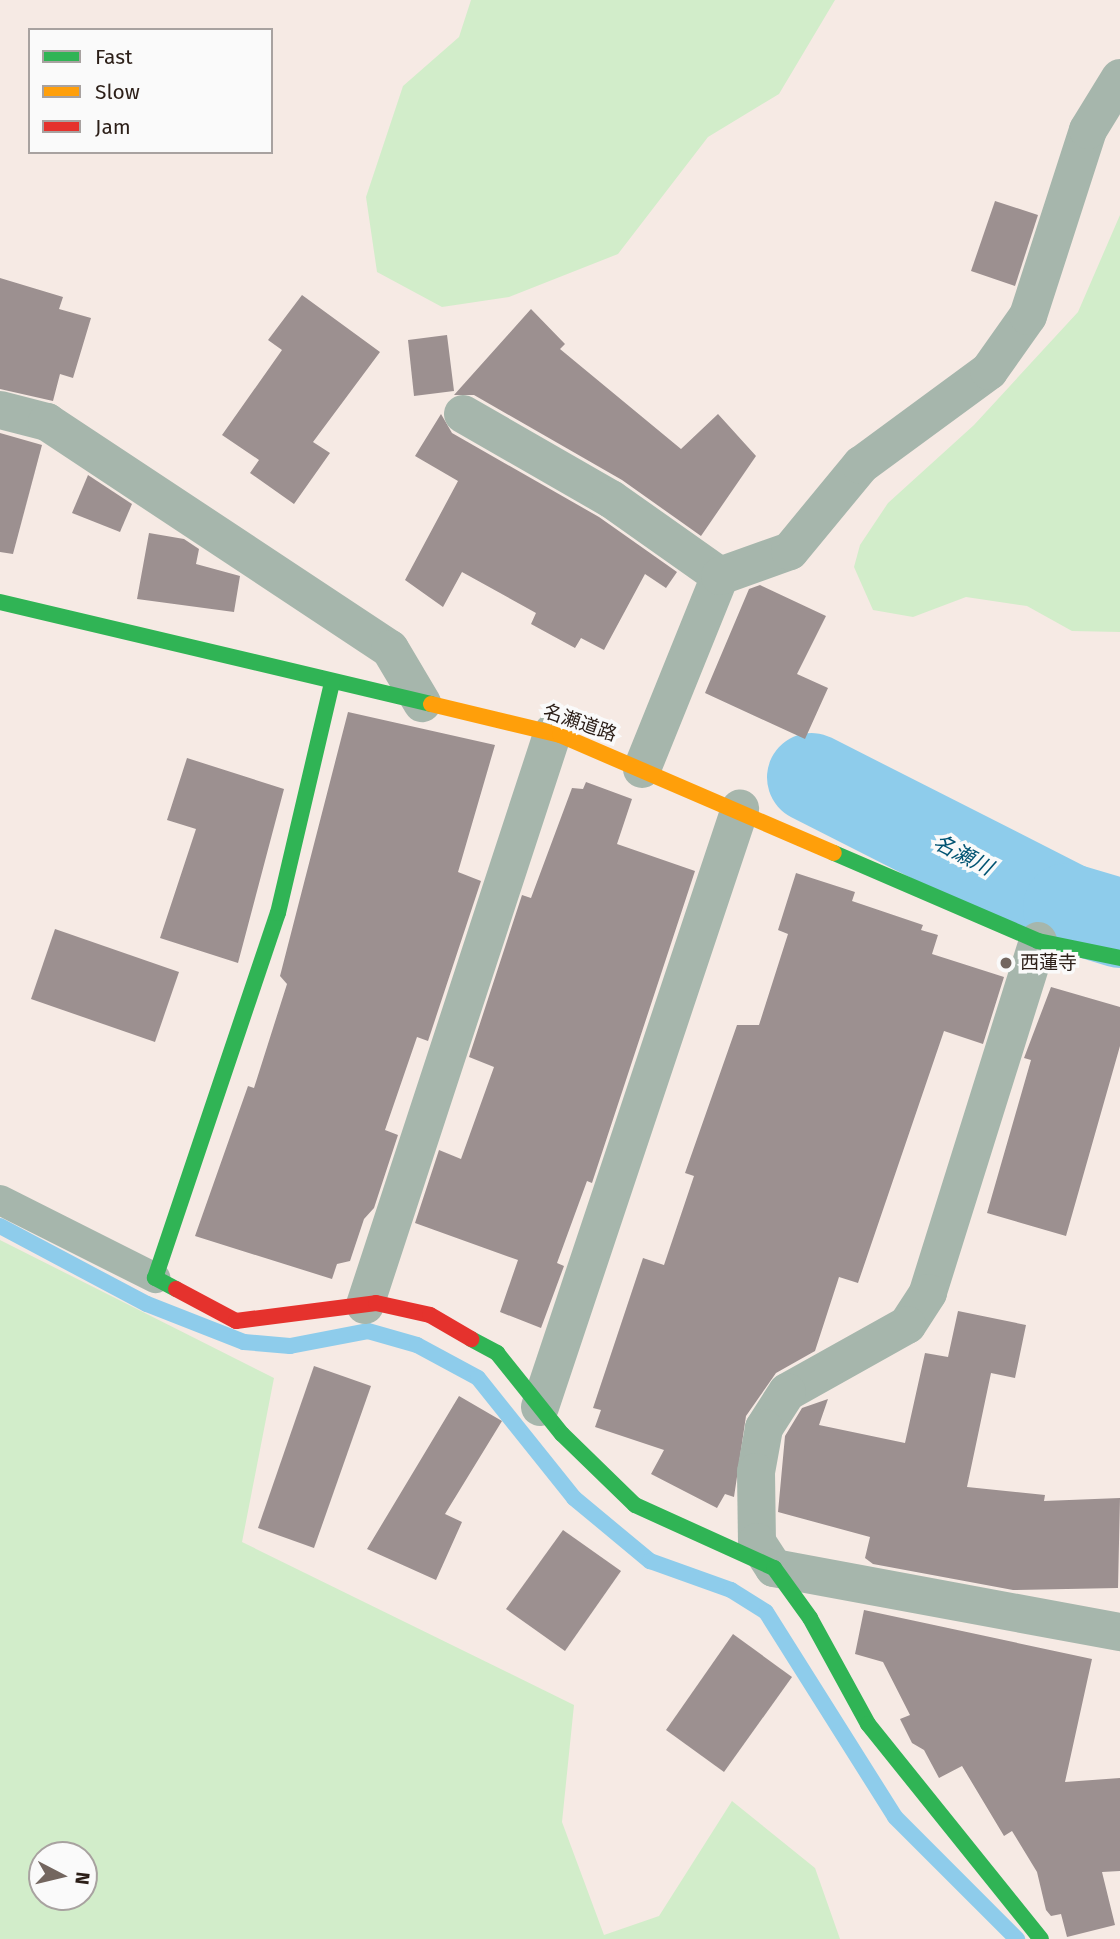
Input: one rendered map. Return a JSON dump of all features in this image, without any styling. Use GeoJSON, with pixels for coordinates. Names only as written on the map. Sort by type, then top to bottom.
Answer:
{"type":"FeatureCollection","features":[{"type":"Feature","properties":{"kind":"street"},"geometry":{"type":"LineString","coordinates":[[642,769],[720,576],[790,551],[861,465],[989,371],[1028,316],[1088,130],[1120,78]]}},
{"type":"Feature","properties":{"kind":"street"},"geometry":{"type":"LineString","coordinates":[[0,410],[47,422],[390,649],[422,703]]}},
{"type":"Feature","properties":{"kind":"street"},"geometry":{"type":"LineString","coordinates":[[463,415],[611,499],[720,576]]}},
{"type":"Feature","properties":{"kind":"street","name":"名瀬道路"},"geometry":{"type":"LineString","coordinates":[[0,602],[552,733],[740,809],[1038,941],[1120,958]]}},
{"type":"Feature","properties":{"kind":"street"},"geometry":{"type":"LineString","coordinates":[[332,682],[278,913],[155,1278],[236,1321],[365,1305],[430,1315],[497,1353],[540,1407],[635,1505],[774,1568],[1120,1632]]}},
{"type":"Feature","properties":{"kind":"street"},"geometry":{"type":"LineString","coordinates":[[365,1305],[552,733]]}},
{"type":"Feature","properties":{"kind":"street"},"geometry":{"type":"LineString","coordinates":[[540,1407],[740,809]]}},
{"type":"Feature","properties":{"kind":"street"},"geometry":{"type":"LineString","coordinates":[[1038,941],[928,1293],[907,1325],[787,1392],[764,1428],[756,1472],[757,1542],[810,1618],[868,1724],[1041,1939]]}},
{"type":"Feature","properties":{"kind":"lane"},"geometry":{"type":"LineString","coordinates":[[0,1200],[155,1278]]}},
{"type":"Feature","properties":{"kind":"green space"},"geometry":{"type":"Polygon","coordinates":[[[471,0],[835,0],[779,94],[708,137],[618,254],[509,297],[442,307],[377,272],[366,197],[403,86],[459,37],[471,0]]]}},
{"type":"Feature","properties":{"kind":"green space"},"geometry":{"type":"Polygon","coordinates":[[[1120,215],[1120,632],[1072,631],[1027,606],[966,597],[913,617],[873,610],[854,567],[860,545],[888,503],[974,425],[1078,312],[1120,215]]]}},
{"type":"Feature","properties":{"kind":"green space"},"geometry":{"type":"Polygon","coordinates":[[[0,1240],[274,1378],[242,1542],[574,1705],[562,1822],[604,1935],[659,1916],[732,1801],[815,1868],[840,1939],[0,1939],[0,1240]]]}},
{"type":"Feature","properties":{"kind":"building"},"geometry":{"type":"Polygon","coordinates":[[[995,201],[1038,215],[1015,286],[971,271],[995,201]]]}},
{"type":"Feature","properties":{"kind":"building"},"geometry":{"type":"Polygon","coordinates":[[[0,278],[63,297],[59,309],[91,318],[73,378],[60,374],[53,401],[0,389],[0,278]]]}},
{"type":"Feature","properties":{"kind":"building"},"geometry":{"type":"Polygon","coordinates":[[[302,295],[380,352],[313,442],[330,453],[294,504],[250,473],[259,460],[222,435],[282,350],[268,340],[302,295]]]}},
{"type":"Feature","properties":{"kind":"building"},"geometry":{"type":"Polygon","coordinates":[[[531,309],[565,344],[560,349],[681,449],[718,414],[756,456],[701,536],[622,480],[474,395],[454,395],[531,309]]]}},
{"type":"Feature","properties":{"kind":"building"},"geometry":{"type":"Polygon","coordinates":[[[447,335],[454,391],[414,396],[408,340],[447,335]]]}},
{"type":"Feature","properties":{"kind":"building"},"geometry":{"type":"Polygon","coordinates":[[[441,414],[452,433],[599,517],[677,572],[666,588],[645,574],[604,650],[581,638],[575,648],[531,624],[536,613],[462,572],[443,607],[405,580],[458,481],[415,456],[441,414]]]}},
{"type":"Feature","properties":{"kind":"building"},"geometry":{"type":"Polygon","coordinates":[[[0,433],[42,445],[13,554],[0,552],[0,433]]]}},
{"type":"Feature","properties":{"kind":"building"},"geometry":{"type":"Polygon","coordinates":[[[88,475],[132,504],[120,532],[72,513],[88,475]]]}},
{"type":"Feature","properties":{"kind":"building"},"geometry":{"type":"Polygon","coordinates":[[[149,533],[184,539],[199,549],[196,564],[240,576],[234,612],[137,599],[149,533]]]}},
{"type":"Feature","properties":{"kind":"building"},"geometry":{"type":"Polygon","coordinates":[[[760,585],[826,616],[797,674],[828,688],[805,739],[705,693],[749,589],[760,585]]]}},
{"type":"Feature","properties":{"kind":"building"},"geometry":{"type":"Polygon","coordinates":[[[348,712],[495,745],[458,872],[481,881],[428,1041],[417,1037],[385,1130],[398,1135],[374,1208],[364,1219],[350,1261],[337,1264],[332,1279],[195,1236],[248,1086],[254,1088],[287,984],[280,976],[348,712]]]}},
{"type":"Feature","properties":{"kind":"building"},"geometry":{"type":"Polygon","coordinates":[[[187,758],[284,789],[238,963],[160,938],[196,829],[167,820],[187,758]]]}},
{"type":"Feature","properties":{"kind":"building"},"geometry":{"type":"Polygon","coordinates":[[[586,782],[632,799],[617,844],[695,871],[592,1183],[587,1181],[557,1263],[564,1266],[541,1328],[500,1312],[518,1260],[415,1223],[439,1150],[461,1159],[494,1067],[469,1057],[522,895],[531,898],[572,788],[583,789],[586,782]]]}},
{"type":"Feature","properties":{"kind":"building"},"geometry":{"type":"Polygon","coordinates":[[[796,873],[855,892],[852,901],[923,925],[921,930],[938,935],[932,954],[1004,977],[983,1044],[944,1031],[858,1283],[839,1277],[815,1351],[776,1373],[746,1416],[734,1497],[725,1494],[717,1508],[651,1474],[664,1450],[595,1427],[601,1410],[593,1408],[643,1258],[664,1265],[694,1176],[685,1173],[737,1025],[759,1025],[788,934],[778,930],[796,873]]]}},
{"type":"Feature","properties":{"kind":"building"},"geometry":{"type":"Polygon","coordinates":[[[55,929],[179,972],[155,1042],[31,999],[55,929]]]}},
{"type":"Feature","properties":{"kind":"building"},"geometry":{"type":"Polygon","coordinates":[[[1051,987],[1120,1007],[1120,1046],[1066,1236],[987,1213],[1031,1060],[1024,1058],[1051,987]]]}},
{"type":"Feature","properties":{"kind":"building"},"geometry":{"type":"Polygon","coordinates":[[[958,1311],[1026,1325],[1015,1378],[991,1373],[967,1487],[1045,1495],[1044,1501],[1120,1498],[1118,1588],[1013,1590],[873,1564],[865,1558],[870,1537],[778,1512],[785,1436],[802,1408],[828,1399],[819,1425],[905,1443],[925,1353],[948,1357],[958,1311]]]}},
{"type":"Feature","properties":{"kind":"building"},"geometry":{"type":"Polygon","coordinates":[[[314,1366],[371,1386],[314,1548],[258,1528],[314,1366]]]}},
{"type":"Feature","properties":{"kind":"building"},"geometry":{"type":"Polygon","coordinates":[[[459,1396],[502,1421],[445,1514],[462,1522],[436,1580],[367,1549],[459,1396]]]}},
{"type":"Feature","properties":{"kind":"building"},"geometry":{"type":"Polygon","coordinates":[[[563,1530],[621,1571],[565,1651],[506,1609],[563,1530]]]}},
{"type":"Feature","properties":{"kind":"building"},"geometry":{"type":"Polygon","coordinates":[[[864,1610],[1092,1659],[1065,1782],[1120,1778],[1120,1871],[1102,1872],[1115,1925],[1067,1937],[1061,1914],[1051,1916],[1046,1910],[1037,1872],[1012,1831],[1004,1836],[962,1766],[939,1778],[924,1750],[912,1743],[900,1719],[910,1715],[883,1662],[855,1654],[864,1610]]]}},
{"type":"Feature","properties":{"kind":"building"},"geometry":{"type":"Polygon","coordinates":[[[733,1634],[792,1677],[724,1772],[666,1730],[733,1634]]]}},
{"type":"Feature","properties":{"kind":"waterway","name":"名瀬川"},"geometry":{"type":"LineString","coordinates":[[811,777],[1067,907],[1120,923]]}},
{"type":"Feature","properties":{"kind":"waterway"},"geometry":{"type":"LineString","coordinates":[[0,1226],[147,1304],[244,1342],[290,1346],[368,1331],[417,1345],[478,1378],[574,1498],[650,1561],[731,1590],[766,1612],[895,1817],[1017,1939]]}},
{"type":"Feature","properties":{"kind":"traffic: fast"},"geometry":{"type":"LineString","coordinates":[[0,602],[431,704]]}},
{"type":"Feature","properties":{"kind":"traffic: fast"},"geometry":{"type":"LineString","coordinates":[[176,1289],[155,1278],[278,913],[332,682]]}},
{"type":"Feature","properties":{"kind":"traffic: fast"},"geometry":{"type":"LineString","coordinates":[[834,853],[1038,941],[1120,958]]}},
{"type":"Feature","properties":{"kind":"traffic: fast"},"geometry":{"type":"LineString","coordinates":[[471,1339],[497,1353],[562,1434],[635,1505],[774,1568],[810,1618],[868,1724],[1041,1939]]}},
{"type":"Feature","properties":{"kind":"traffic: slow"},"geometry":{"type":"LineString","coordinates":[[431,704],[560,735],[834,853]]}},
{"type":"Feature","properties":{"kind":"traffic: jam"},"geometry":{"type":"LineString","coordinates":[[176,1289],[236,1321],[376,1303],[430,1315],[471,1339]]}},
{"type":"Feature","properties":{"kind":"place","name":"西蓮寺"},"geometry":{"type":"Point","coordinates":[1006,963]}}]}
